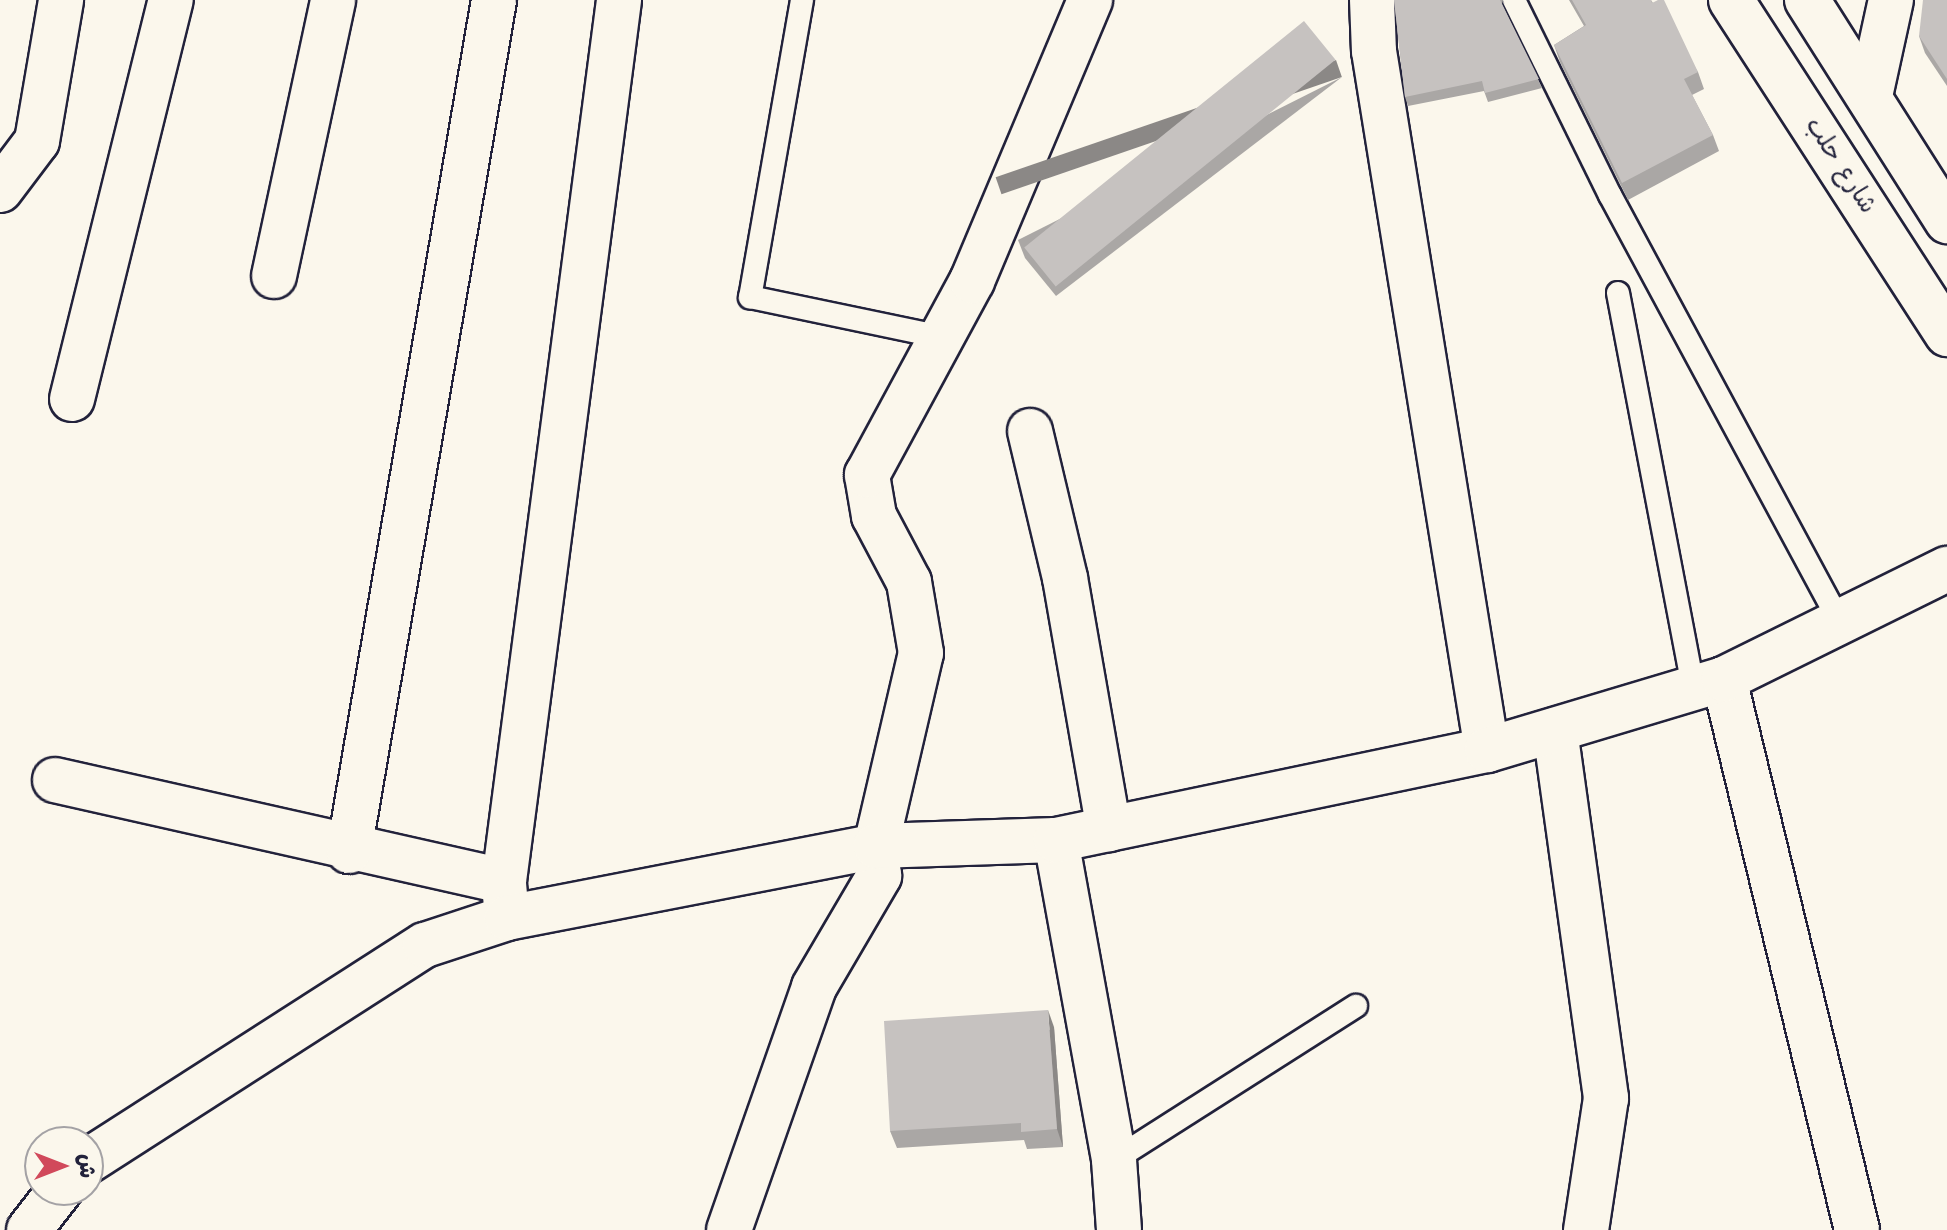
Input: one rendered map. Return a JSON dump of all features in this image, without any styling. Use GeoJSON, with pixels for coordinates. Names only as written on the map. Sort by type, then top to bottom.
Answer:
{"type":"FeatureCollection","features":[{"type":"Feature","properties":{"kind":"street"},"geometry":{"type":"LineString","coordinates":[[0,190],[37,141],[61,0]]}},
{"type":"Feature","properties":{"kind":"street"},"geometry":{"type":"LineString","coordinates":[[72,399],[171,0]]}},
{"type":"Feature","properties":{"kind":"street"},"geometry":{"type":"LineString","coordinates":[[274,276],[333,0]]}},
{"type":"Feature","properties":{"kind":"street"},"geometry":{"type":"LineString","coordinates":[[349,851],[494,0]]}},
{"type":"Feature","properties":{"kind":"street"},"geometry":{"type":"LineString","coordinates":[[506,900],[619,0]]}},
{"type":"Feature","properties":{"kind":"street"},"geometry":{"type":"LineString","coordinates":[[729,1230],[814,987],[879,876],[876,846],[921,653],[909,582],[874,516],[867,475],[972,281],[1090,0]]}},
{"type":"Feature","properties":{"kind":"street"},"geometry":{"type":"LineString","coordinates":[[1372,0],[1374,51],[1487,750]]}},
{"type":"Feature","properties":{"kind":"street","name":"شارع حلب"},"geometry":{"type":"LineString","coordinates":[[1731,0],[1947,334]]}},
{"type":"Feature","properties":{"kind":"street"},"geometry":{"type":"LineString","coordinates":[[1807,0],[1947,221]]}},
{"type":"Feature","properties":{"kind":"street"},"geometry":{"type":"LineString","coordinates":[[1870,96],[1891,0]]}},
{"type":"Feature","properties":{"kind":"street"},"geometry":{"type":"LineString","coordinates":[[1030,431],[1065,578],[1109,829]]}},
{"type":"Feature","properties":{"kind":"street"},"geometry":{"type":"LineString","coordinates":[[104,1151],[425,945],[506,900],[876,846],[1056,840],[1487,750],[1709,683],[1947,569]]}},
{"type":"Feature","properties":{"kind":"street"},"geometry":{"type":"LineString","coordinates":[[1709,683],[1857,1230]]}},
{"type":"Feature","properties":{"kind":"street"},"geometry":{"type":"LineString","coordinates":[[1555,730],[1606,1098],[1586,1230]]}},
{"type":"Feature","properties":{"kind":"street"},"geometry":{"type":"LineString","coordinates":[[55,780],[349,851],[506,900]]}},
{"type":"Feature","properties":{"kind":"street"},"geometry":{"type":"LineString","coordinates":[[1056,840],[1114,1160],[1119,1230]]}},
{"type":"Feature","properties":{"kind":"street"},"geometry":{"type":"LineString","coordinates":[[29,1230],[48,1206]]}},
{"type":"Feature","properties":{"kind":"lane"},"geometry":{"type":"LineString","coordinates":[[802,0],[750,297],[941,337]]}},
{"type":"Feature","properties":{"kind":"lane"},"geometry":{"type":"LineString","coordinates":[[1514,0],[1610,195],[1839,621]]}},
{"type":"Feature","properties":{"kind":"lane"},"geometry":{"type":"LineString","coordinates":[[1618,293],[1709,683]]}},
{"type":"Feature","properties":{"kind":"lane"},"geometry":{"type":"LineString","coordinates":[[1114,1160],[1356,1006]]}},
{"type":"Feature","properties":{"kind":"building"},"geometry":{"type":"Polygon","coordinates":[[[1394,0],[1500,0],[1539,79],[1485,93],[1482,81],[1405,97],[1394,0]]]}},
{"type":"Feature","properties":{"kind":"building"},"geometry":{"type":"Polygon","coordinates":[[[1572,0],[1651,0],[1652,3],[1664,0],[1698,72],[1684,79],[1713,135],[1622,183],[1554,45],[1586,25],[1572,0]]]}},
{"type":"Feature","properties":{"kind":"building"},"geometry":{"type":"Polygon","coordinates":[[[1923,0],[1947,0],[1947,79],[1919,36],[1923,0]]]}},
{"type":"Feature","properties":{"kind":"building"},"geometry":{"type":"Polygon","coordinates":[[[1304,21],[1335,60],[1056,286],[1024,248],[1304,21]]]}},
{"type":"Feature","properties":{"kind":"building"},"geometry":{"type":"Polygon","coordinates":[[[1048,1010],[1057,1129],[1021,1132],[1021,1123],[890,1131],[884,1021],[1048,1010]]]}}]}
